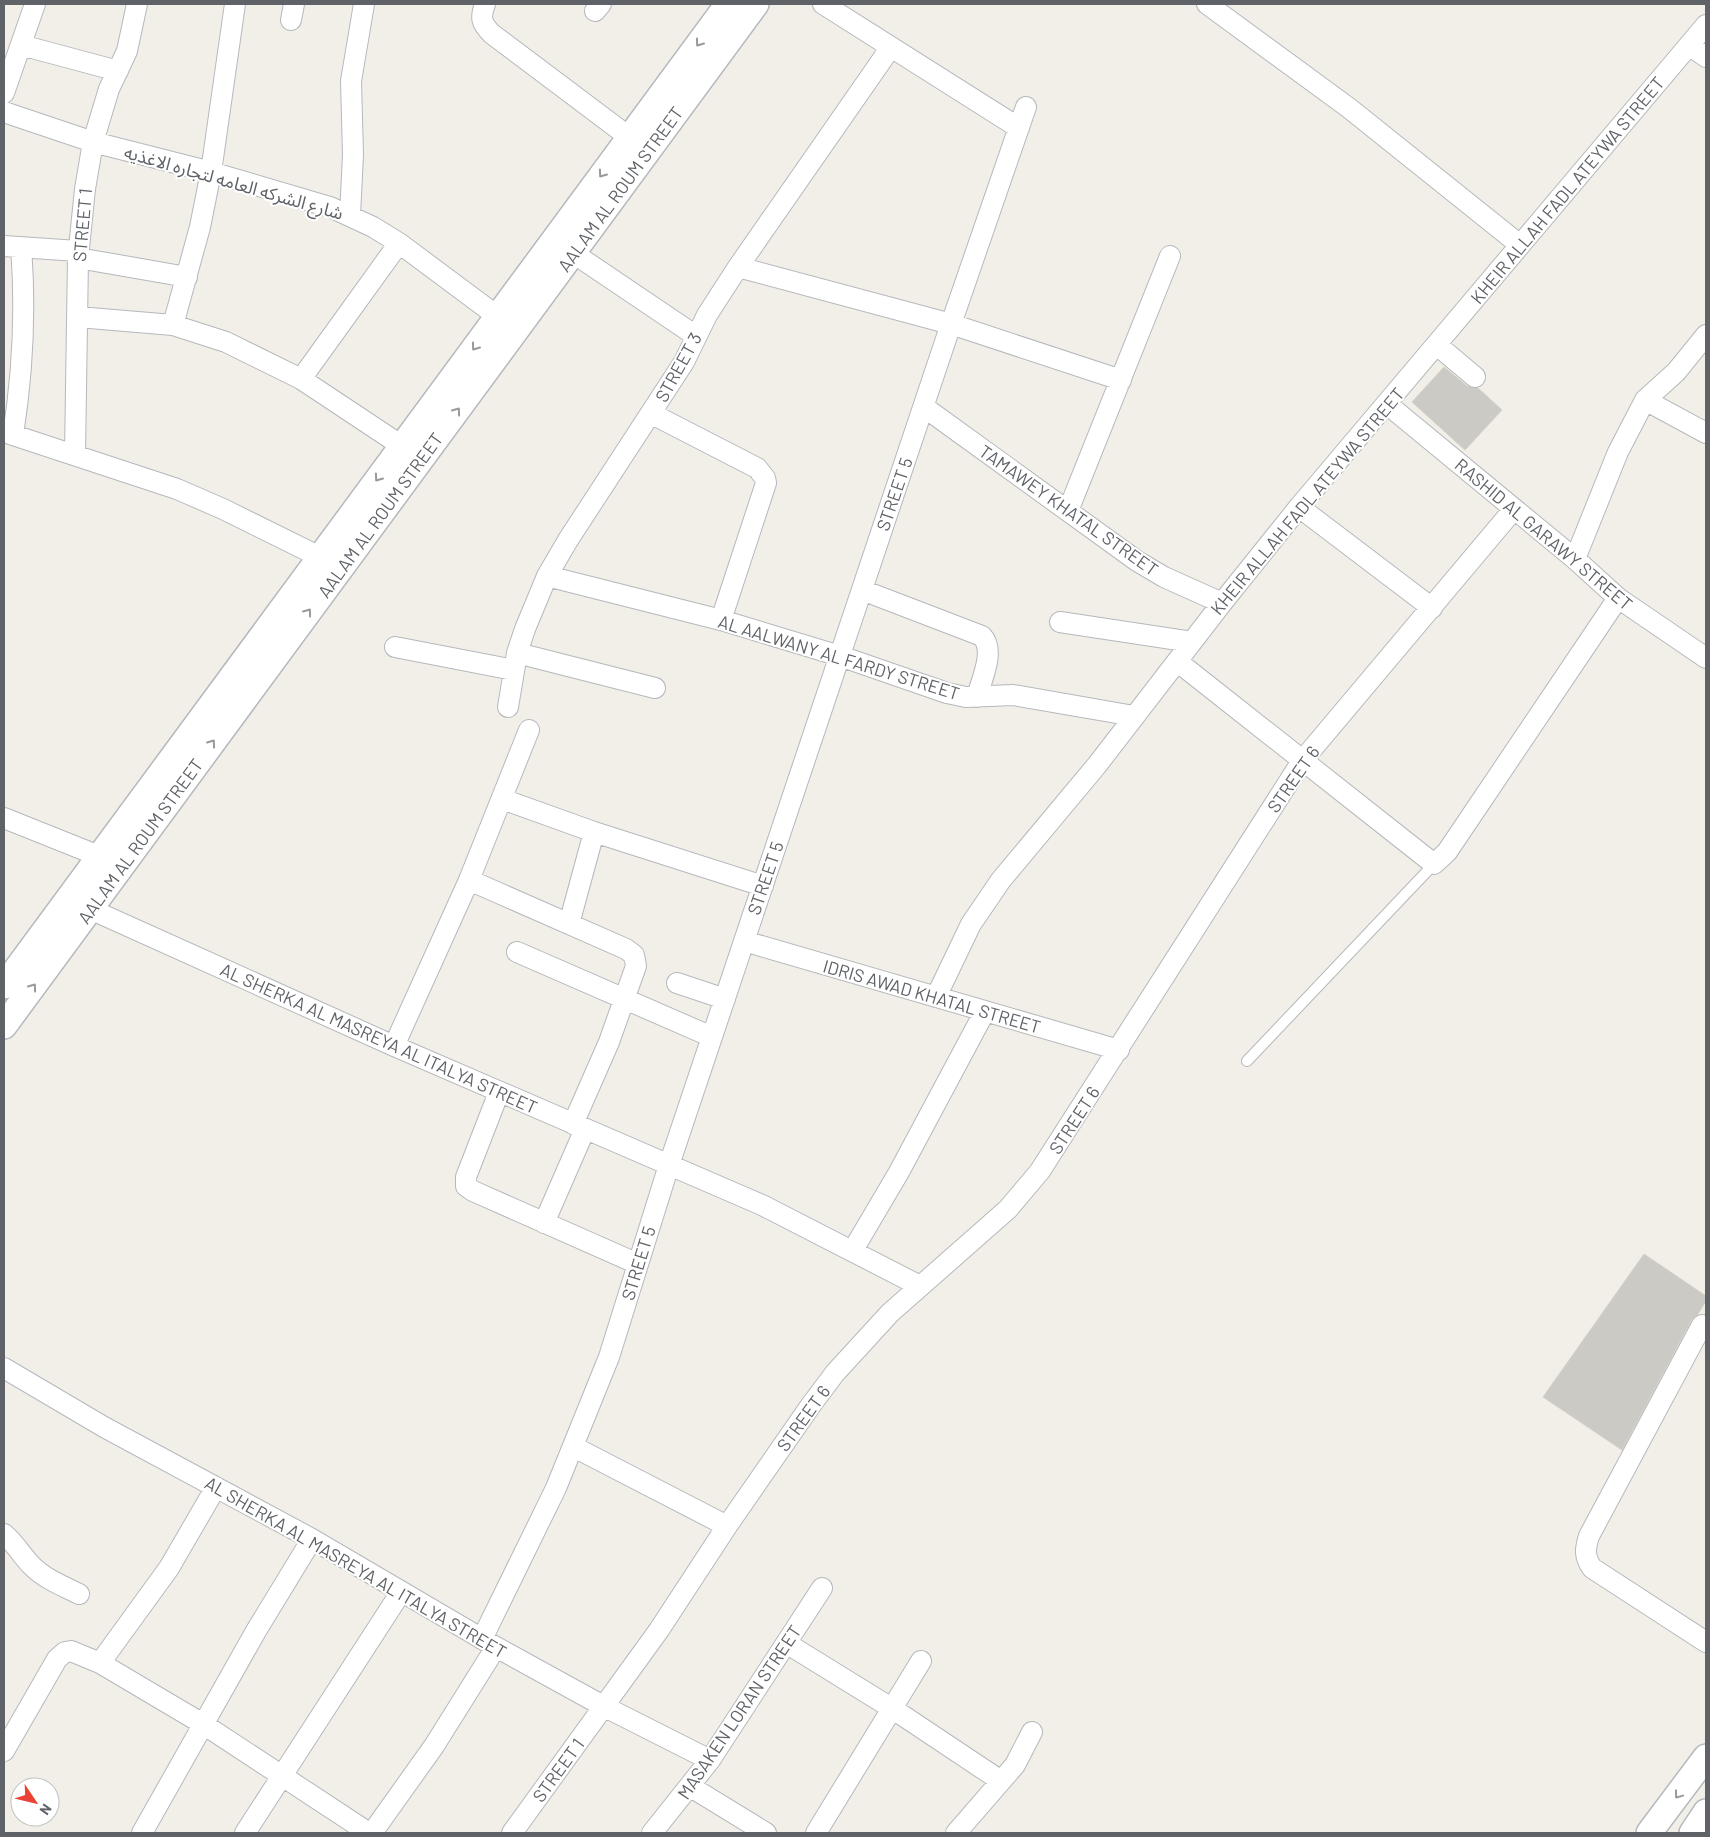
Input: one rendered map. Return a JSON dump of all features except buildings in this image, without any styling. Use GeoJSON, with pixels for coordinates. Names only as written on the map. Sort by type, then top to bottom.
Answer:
{"type":"FeatureCollection","features":[{"type":"Feature","properties":{"kind":"street"},"geometry":{"type":"LineString","coordinates":[[4,93],[14,54],[35,4]]}},
{"type":"Feature","properties":{"kind":"street","name":"STREET 1"},"geometry":{"type":"LineString","coordinates":[[75,454],[78,254],[93,142],[109,89],[127,51],[137,4]]}},
{"type":"Feature","properties":{"kind":"street"},"geometry":{"type":"LineString","coordinates":[[173,325],[187,277],[211,172],[235,4]]}},
{"type":"Feature","properties":{"kind":"street"},"geometry":{"type":"LineString","coordinates":[[350,215],[353,155],[351,81],[364,4]]}},
{"type":"Feature","properties":{"kind":"street"},"geometry":{"type":"LineString","coordinates":[[485,4],[481,16],[483,25],[492,34],[629,137]]}},
{"type":"Feature","properties":{"kind":"street","name":"AALAM AL ROUM STREET"},"geometry":{"type":"LineString","coordinates":[[4,1026],[90,909],[415,441],[497,316],[728,4]]}},
{"type":"Feature","properties":{"kind":"street","name":"AALAM AL ROUM STREET"},"geometry":{"type":"LineString","coordinates":[[4,986],[320,557],[573,253],[756,4]]}},
{"type":"Feature","properties":{"kind":"street"},"geometry":{"type":"LineString","coordinates":[[823,4],[852,11],[891,47],[1019,128]]}},
{"type":"Feature","properties":{"kind":"street"},"geometry":{"type":"LineString","coordinates":[[1207,4],[1349,108],[1520,245]]}},
{"type":"Feature","properties":{"kind":"street","name":"KHEIR ALLAH FADL ATEYWA STREET"},"geometry":{"type":"LineString","coordinates":[[936,997],[971,924],[985,902],[1178,662],[1222,603],[1299,507],[1706,25]]}},
{"type":"Feature","properties":{"kind":"street"},"geometry":{"type":"LineString","coordinates":[[1689,45],[1706,57]]}},
{"type":"Feature","properties":{"kind":"street","name":"STREET 3"},"geometry":{"type":"LineString","coordinates":[[508,707],[516,661],[535,602],[547,576],[568,540],[652,414],[738,267],[891,47]]}},
{"type":"Feature","properties":{"kind":"street"},"geometry":{"type":"LineString","coordinates":[[14,54],[118,71]]}},
{"type":"Feature","properties":{"kind":"street","name":"STREET 5"},"geometry":{"type":"LineString","coordinates":[[371,1833],[434,1746],[489,1643],[574,1447],[609,1357],[669,1165],[924,407],[950,324],[1026,108]]}},
{"type":"Feature","properties":{"kind":"street","name":"شارع الشركه العامه لتجاره الاغذيه"},"geometry":{"type":"LineString","coordinates":[[4,112],[93,142],[211,172],[314,202],[350,215],[399,243],[497,316]]}},
{"type":"Feature","properties":{"kind":"street"},"geometry":{"type":"LineString","coordinates":[[301,379],[399,243]]}},
{"type":"Feature","properties":{"kind":"street"},"geometry":{"type":"LineString","coordinates":[[187,277],[78,254],[12,246],[25,296],[20,389],[8,433],[75,454],[205,501],[320,557]]}},
{"type":"Feature","properties":{"kind":"street"},"geometry":{"type":"LineString","coordinates":[[573,253],[696,336]]}},
{"type":"Feature","properties":{"kind":"street"},"geometry":{"type":"LineString","coordinates":[[1068,511],[1170,256]]}},
{"type":"Feature","properties":{"kind":"street"},"geometry":{"type":"LineString","coordinates":[[738,267],[950,324],[1121,380]]}},
{"type":"Feature","properties":{"kind":"street"},"geometry":{"type":"LineString","coordinates":[[78,317],[173,325],[251,353],[415,441]]}},
{"type":"Feature","properties":{"kind":"street"},"geometry":{"type":"LineString","coordinates":[[1575,559],[1618,452],[1645,400],[1676,372],[1706,335]]}},
{"type":"Feature","properties":{"kind":"street"},"geometry":{"type":"LineString","coordinates":[[1437,345],[1475,377]]}},
{"type":"Feature","properties":{"kind":"street"},"geometry":{"type":"LineString","coordinates":[[1645,400],[1706,433]]}},
{"type":"Feature","properties":{"kind":"street","name":"RASHID AL GARAWY STREET"},"geometry":{"type":"LineString","coordinates":[[1386,404],[1575,559],[1618,598],[1706,658]]}},
{"type":"Feature","properties":{"kind":"street","name":"TAMAWEY KHATAL STREET"},"geometry":{"type":"LineString","coordinates":[[924,407],[1137,561],[1164,577],[1222,603]]}},
{"type":"Feature","properties":{"kind":"street"},"geometry":{"type":"LineString","coordinates":[[652,414],[757,468],[765,478],[766,483],[721,620]]}},
{"type":"Feature","properties":{"kind":"street"},"geometry":{"type":"LineString","coordinates":[[1299,507],[1432,608]]}},
{"type":"Feature","properties":{"kind":"street","name":"STREET 6"},"geometry":{"type":"LineString","coordinates":[[605,1707],[659,1630],[727,1526],[836,1373],[862,1342],[920,1286],[991,1226],[1025,1191],[1119,1050],[1302,761],[1514,509]]}},
{"type":"Feature","properties":{"kind":"street","name":"AL AALWANY AL FARDY STREET"},"geometry":{"type":"LineString","coordinates":[[547,576],[721,620],[840,656],[947,693],[977,697],[1013,695],[1134,716]]}},
{"type":"Feature","properties":{"kind":"street"},"geometry":{"type":"LineString","coordinates":[[862,590],[982,636],[986,641],[988,652],[977,697]]}},
{"type":"Feature","properties":{"kind":"street"},"geometry":{"type":"LineString","coordinates":[[1178,662],[1434,864],[1447,852],[1618,598]]}},
{"type":"Feature","properties":{"kind":"street"},"geometry":{"type":"LineString","coordinates":[[1060,622],[1192,642]]}},
{"type":"Feature","properties":{"kind":"street"},"geometry":{"type":"LineString","coordinates":[[395,647],[516,661],[655,688]]}},
{"type":"Feature","properties":{"kind":"street"},"geometry":{"type":"LineString","coordinates":[[394,1046],[469,880],[529,730]]}},
{"type":"Feature","properties":{"kind":"street"},"geometry":{"type":"LineString","coordinates":[[502,799],[594,832],[763,886]]}},
{"type":"Feature","properties":{"kind":"street"},"geometry":{"type":"LineString","coordinates":[[4,818],[99,856]]}},
{"type":"Feature","properties":{"kind":"street"},"geometry":{"type":"LineString","coordinates":[[569,924],[594,832]]}},
{"type":"Feature","properties":{"kind":"street"},"geometry":{"type":"LineString","coordinates":[[469,880],[626,949],[634,955],[636,966],[625,1000],[602,1058],[544,1223]]}},
{"type":"Feature","properties":{"kind":"street","name":"AL SHERKA AL MASREYA AL ITALYA STREET"},"geometry":{"type":"LineString","coordinates":[[90,909],[498,1092],[762,1205],[920,1286]]}},
{"type":"Feature","properties":{"kind":"street","name":"IDRIS AWAD KHATAL STREET"},"geometry":{"type":"LineString","coordinates":[[744,941],[1119,1050]]}},
{"type":"Feature","properties":{"kind":"street"},"geometry":{"type":"LineString","coordinates":[[517,952],[712,1037]]}},
{"type":"Feature","properties":{"kind":"street"},"geometry":{"type":"LineString","coordinates":[[677,983],[725,999]]}},
{"type":"Feature","properties":{"kind":"street"},"geometry":{"type":"LineString","coordinates":[[853,1250],[899,1172],[984,1011]]}},
{"type":"Feature","properties":{"kind":"street"},"geometry":{"type":"LineString","coordinates":[[498,1092],[466,1177],[466,1186],[473,1191],[638,1264]]}},
{"type":"Feature","properties":{"kind":"street"},"geometry":{"type":"LineString","coordinates":[[1702,1325],[1589,1536],[1585,1550],[1586,1560],[1592,1568],[1706,1642]]}},
{"type":"Feature","properties":{"kind":"street","name":"AL SHERKA AL MASREYA AL ITALYA STREET"},"geometry":{"type":"LineString","coordinates":[[4,1368],[96,1422],[312,1539],[489,1643],[605,1707],[710,1760]]}},
{"type":"Feature","properties":{"kind":"street"},"geometry":{"type":"LineString","coordinates":[[574,1447],[727,1526]]}},
{"type":"Feature","properties":{"kind":"street"},"geometry":{"type":"LineString","coordinates":[[100,1664],[169,1568],[216,1487]]}},
{"type":"Feature","properties":{"kind":"street"},"geometry":{"type":"LineString","coordinates":[[4,1534],[43,1575],[79,1594]]}},
{"type":"Feature","properties":{"kind":"street"},"geometry":{"type":"LineString","coordinates":[[142,1833],[256,1630],[312,1539]]}},
{"type":"Feature","properties":{"kind":"street","name":"MASAKEN LORAN STREET"},"geometry":{"type":"LineString","coordinates":[[652,1833],[691,1787],[710,1760],[822,1588]]}},
{"type":"Feature","properties":{"kind":"street"},"geometry":{"type":"LineString","coordinates":[[245,1833],[401,1592]]}},
{"type":"Feature","properties":{"kind":"street"},"geometry":{"type":"LineString","coordinates":[[786,1643],[893,1709],[1001,1781]]}},
{"type":"Feature","properties":{"kind":"street"},"geometry":{"type":"LineString","coordinates":[[4,1751],[57,1659],[65,1652],[71,1651],[100,1664],[203,1724],[371,1833]]}},
{"type":"Feature","properties":{"kind":"street"},"geometry":{"type":"LineString","coordinates":[[816,1833],[921,1661]]}},
{"type":"Feature","properties":{"kind":"street","name":"STREET 1"},"geometry":{"type":"LineString","coordinates":[[512,1833],[605,1707]]}},
{"type":"Feature","properties":{"kind":"street"},"geometry":{"type":"LineString","coordinates":[[956,1833],[1015,1765],[1032,1732]]}},
{"type":"Feature","properties":{"kind":"street"},"geometry":{"type":"LineString","coordinates":[[1649,1833],[1706,1756]]}},
{"type":"Feature","properties":{"kind":"street"},"geometry":{"type":"LineString","coordinates":[[691,1787],[766,1833]]}},
{"type":"Feature","properties":{"kind":"street"},"geometry":{"type":"LineString","coordinates":[[1692,1833],[1706,1812]]}},
{"type":"Feature","properties":{"kind":"lane"},"geometry":{"type":"LineString","coordinates":[[1247,1061],[1434,864]]}}]}
